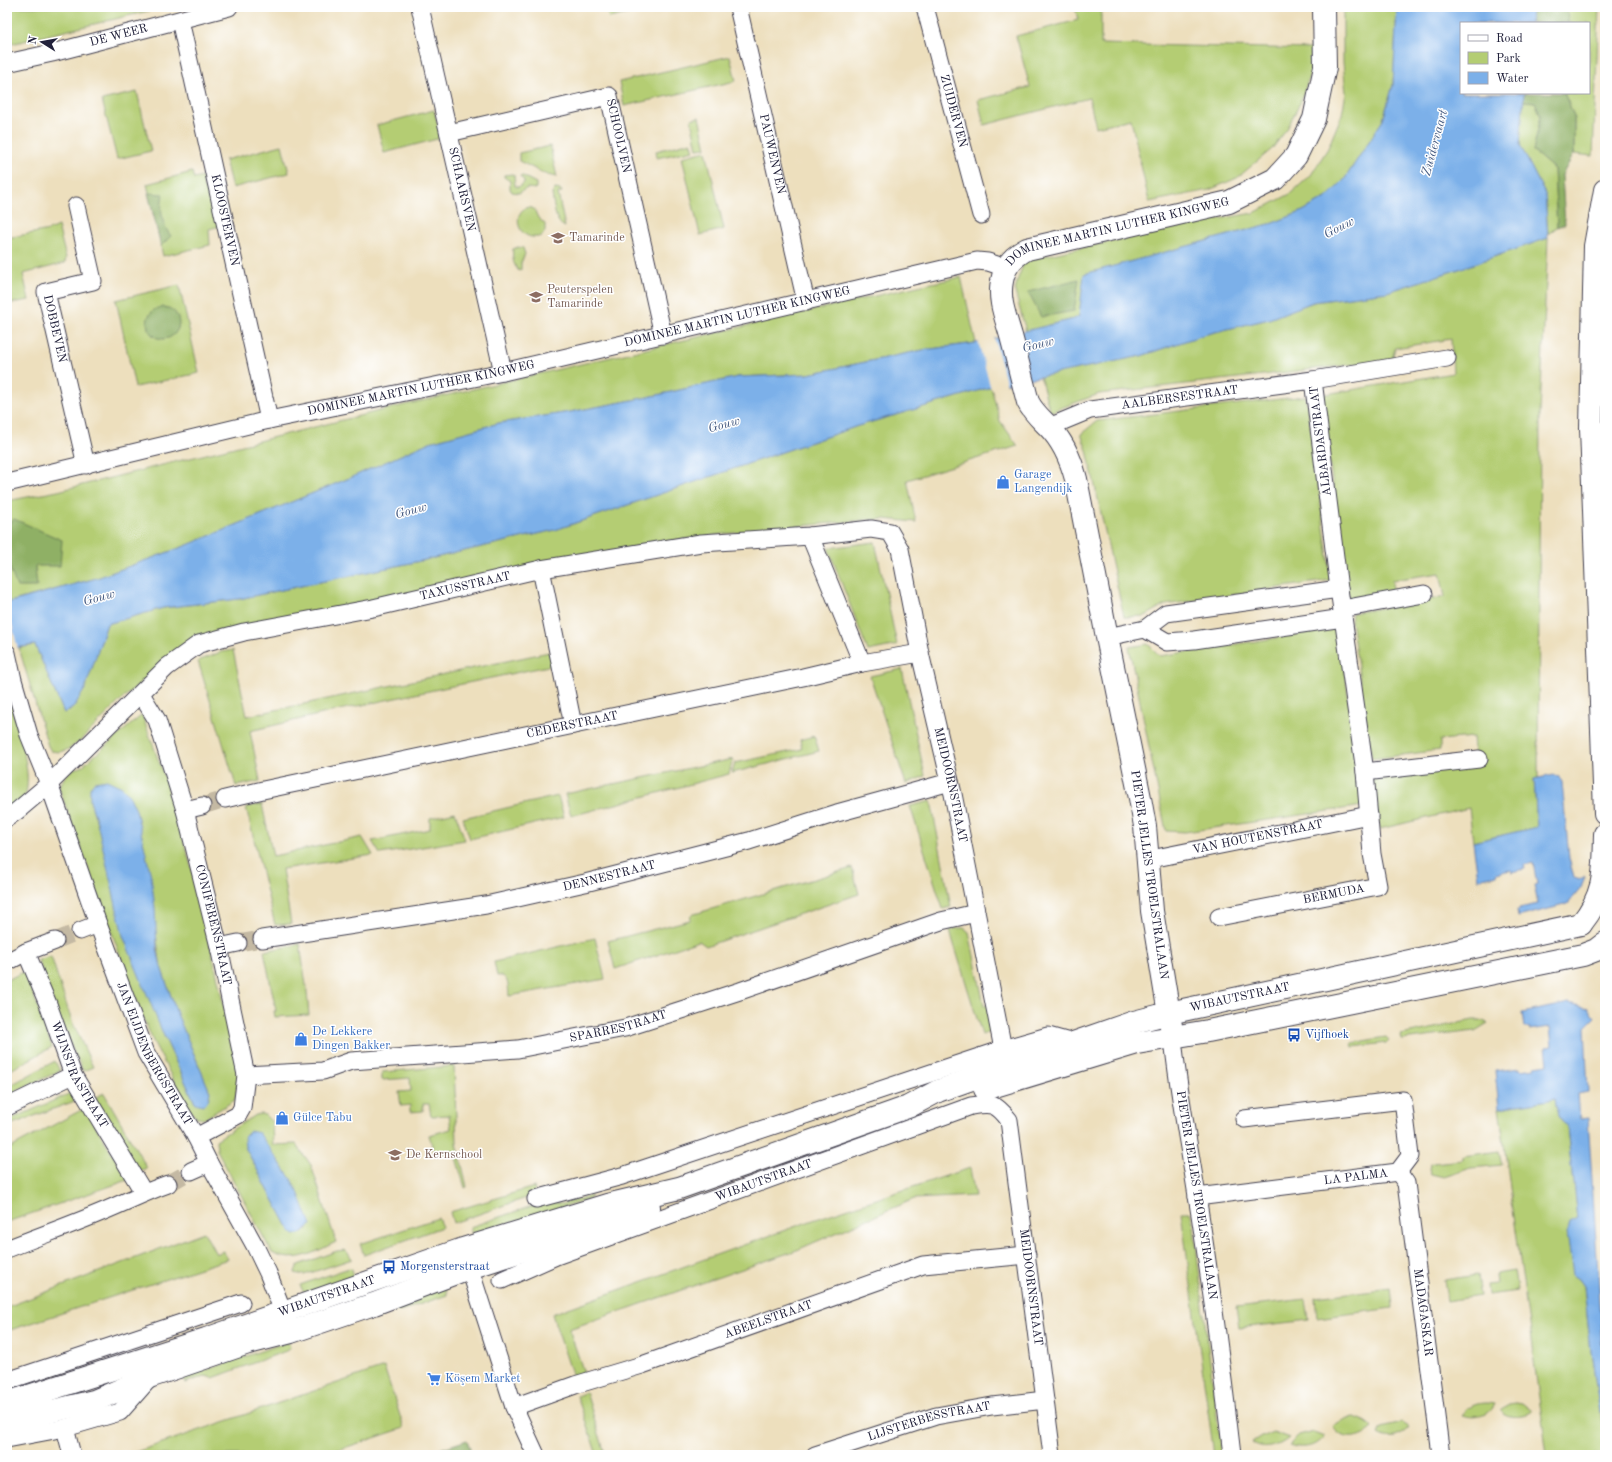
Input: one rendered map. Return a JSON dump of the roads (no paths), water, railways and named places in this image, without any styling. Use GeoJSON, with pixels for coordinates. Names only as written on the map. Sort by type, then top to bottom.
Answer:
{"type":"FeatureCollection","features":[{"type":"Feature","properties":{"kind":"main road","name":"DOMINEE MARTIN LUTHER KINGWEG"},"geometry":{"type":"LineString","coordinates":[[1006,268],[1012,260],[1027,249],[1229,202],[1275,179],[1296,156],[1314,119],[1325,67],[1324,7]]}},
{"type":"Feature","properties":{"kind":"main road"},"geometry":{"type":"LineString","coordinates":[[1605,190],[1595,246],[1591,428],[1605,813]]}},
{"type":"Feature","properties":{"kind":"main road","name":"PIETER JELLES TROELSTRALAAN"},"geometry":{"type":"LineString","coordinates":[[1006,268],[1002,280],[1001,290],[1003,306],[1028,402],[1032,410],[1049,427],[1070,459],[1074,470],[1145,826],[1146,860],[1152,911],[1173,1038]]}},
{"type":"Feature","properties":{"kind":"main road"},"geometry":{"type":"LineString","coordinates":[[1605,293],[1603,395],[1605,491]]}},
{"type":"Feature","properties":{"kind":"main road","name":"WIBAUTSTRAAT"},"geometry":{"type":"LineString","coordinates":[[7,1403],[206,1339],[374,1304],[466,1259],[607,1206],[679,1188],[908,1107],[938,1091],[1134,1022],[1169,1013],[1581,924],[1590,912],[1603,883],[1605,834]]}},
{"type":"Feature","properties":{"kind":"main road","name":"WIBAUTSTRAAT"},"geometry":{"type":"LineString","coordinates":[[908,1107],[976,1098],[1137,1043],[1173,1038],[1583,955],[1596,950],[1605,943]]}},
{"type":"Feature","properties":{"kind":"main road","name":"WIBAUTSTRAAT"},"geometry":{"type":"LineString","coordinates":[[466,1259],[554,1248],[641,1212],[679,1188]]}},
{"type":"Feature","properties":{"kind":"main road","name":"WIBAUTSTRAAT"},"geometry":{"type":"LineString","coordinates":[[7,1422],[94,1401],[152,1376],[248,1343],[287,1322]]}},
{"type":"Feature","properties":{"kind":"street","name":"DE WEER"},"geometry":{"type":"LineString","coordinates":[[7,63],[52,54],[229,7]]}},
{"type":"Feature","properties":{"kind":"street","name":"SCHAARSVEN"},"geometry":{"type":"LineString","coordinates":[[420,7],[503,372]]}},
{"type":"Feature","properties":{"kind":"street","name":"PAUWENVEN"},"geometry":{"type":"LineString","coordinates":[[738,7],[806,302]]}},
{"type":"Feature","properties":{"kind":"street","name":"ZUIDERVEN"},"geometry":{"type":"LineString","coordinates":[[925,7],[981,216]]}},
{"type":"Feature","properties":{"kind":"street","name":"KLOOSTERVEN"},"geometry":{"type":"LineString","coordinates":[[180,20],[269,420]]}},
{"type":"Feature","properties":{"kind":"street","name":"SCHOOLVEN"},"geometry":{"type":"LineString","coordinates":[[449,133],[609,96],[663,335]]}},
{"type":"Feature","properties":{"kind":"street","name":"DOBBEVEN"},"geometry":{"type":"LineString","coordinates":[[76,206],[93,281],[46,292],[86,465]]}},
{"type":"Feature","properties":{"kind":"street","name":"DOMINEE MARTIN LUTHER KINGWEG"},"geometry":{"type":"LineString","coordinates":[[7,483],[269,420],[503,372],[977,261],[988,262],[1006,268]]}},
{"type":"Feature","properties":{"kind":"street","name":"ALBARDASTRAAT"},"geometry":{"type":"LineString","coordinates":[[1339,589],[1313,380],[1447,358]]}},
{"type":"Feature","properties":{"kind":"street","name":"AALBERSESTRAAT"},"geometry":{"type":"LineString","coordinates":[[1049,427],[1090,410],[1313,380]]}},
{"type":"Feature","properties":{"kind":"street","name":"MEIDOORNSTRAAT"},"geometry":{"type":"LineString","coordinates":[[810,536],[871,528],[890,532],[900,549],[920,653],[950,782],[1004,1049]]}},
{"type":"Feature","properties":{"kind":"street"},"geometry":{"type":"LineString","coordinates":[[810,536],[862,663]]}},
{"type":"Feature","properties":{"kind":"street","name":"TAXUSSTRAAT"},"geometry":{"type":"LineString","coordinates":[[141,694],[168,667],[199,644],[244,632],[373,608],[541,569],[701,543],[810,536]]}},
{"type":"Feature","properties":{"kind":"street"},"geometry":{"type":"LineString","coordinates":[[541,569],[573,725]]}},
{"type":"Feature","properties":{"kind":"street"},"geometry":{"type":"LineString","coordinates":[[1107,636],[1145,629],[1166,613],[1339,589],[1365,772],[1369,815]]}},
{"type":"Feature","properties":{"kind":"street"},"geometry":{"type":"LineString","coordinates":[[1145,629],[1167,642],[1194,640],[1342,613],[1424,594]]}},
{"type":"Feature","properties":{"kind":"street","name":"CEDERSTRAAT"},"geometry":{"type":"LineString","coordinates":[[225,799],[862,663],[920,653]]}},
{"type":"Feature","properties":{"kind":"street","name":"JAN EIJDENBERGSTRAAT"},"geometry":{"type":"LineString","coordinates":[[7,654],[29,736],[48,784],[146,1053],[196,1137],[208,1163],[263,1262],[287,1322]]}},
{"type":"Feature","properties":{"kind":"street"},"geometry":{"type":"LineString","coordinates":[[7,818],[17,812],[48,784],[141,694]]}},
{"type":"Feature","properties":{"kind":"street","name":"CONIFERENSTRAAT"},"geometry":{"type":"LineString","coordinates":[[141,694],[157,720],[185,810],[219,947],[246,1075],[242,1108],[238,1115],[196,1137]]}},
{"type":"Feature","properties":{"kind":"street"},"geometry":{"type":"LineString","coordinates":[[1365,772],[1479,759]]}},
{"type":"Feature","properties":{"kind":"street","name":"DENNESTRAAT"},"geometry":{"type":"LineString","coordinates":[[262,939],[486,905],[585,883],[749,841],[838,813],[950,782]]}},
{"type":"Feature","properties":{"kind":"street"},"geometry":{"type":"LineString","coordinates":[[185,810],[202,806]]}},
{"type":"Feature","properties":{"kind":"street","name":"VAN HOUTENSTRAAT"},"geometry":{"type":"LineString","coordinates":[[1146,860],[1369,815]]}},
{"type":"Feature","properties":{"kind":"street","name":"BERMUDA"},"geometry":{"type":"LineString","coordinates":[[1219,917],[1378,886],[1372,854],[1369,815]]}},
{"type":"Feature","properties":{"kind":"street","name":"SPARRESTRAAT"},"geometry":{"type":"LineString","coordinates":[[246,1075],[323,1071],[351,1061],[518,1050],[624,1028],[740,991],[941,921],[976,913]]}},
{"type":"Feature","properties":{"kind":"street"},"geometry":{"type":"LineString","coordinates":[[80,931],[98,924]]}},
{"type":"Feature","properties":{"kind":"street"},"geometry":{"type":"LineString","coordinates":[[7,962],[26,952],[55,941]]}},
{"type":"Feature","properties":{"kind":"street"},"geometry":{"type":"LineString","coordinates":[[219,947],[238,943]]}},
{"type":"Feature","properties":{"kind":"street","name":"WIJNSTRASTRAAT"},"geometry":{"type":"LineString","coordinates":[[26,952],[48,1004],[73,1075],[144,1193]]}},
{"type":"Feature","properties":{"kind":"street"},"geometry":{"type":"LineString","coordinates":[[536,1199],[622,1176],[1004,1049],[1048,1036],[1073,1043]]}},
{"type":"Feature","properties":{"kind":"street","name":"PIETER JELLES TROELSTRALAAN"},"geometry":{"type":"LineString","coordinates":[[1173,1038],[1176,1067],[1197,1197],[1232,1455]]}},
{"type":"Feature","properties":{"kind":"street"},"geometry":{"type":"LineString","coordinates":[[7,1107],[73,1075]]}},
{"type":"Feature","properties":{"kind":"street","name":"WIBAUTSTRAAT"},"geometry":{"type":"LineString","coordinates":[[502,1280],[554,1248],[976,1098],[1000,1109],[1009,1120]]}},
{"type":"Feature","properties":{"kind":"street","name":"LA PALMA"},"geometry":{"type":"LineString","coordinates":[[1197,1197],[1398,1172],[1410,1156],[1403,1100],[1244,1119]]}},
{"type":"Feature","properties":{"kind":"street","name":"MEIDOORNSTRAAT"},"geometry":{"type":"LineString","coordinates":[[1009,1120],[1028,1255],[1052,1455]]}},
{"type":"Feature","properties":{"kind":"street"},"geometry":{"type":"LineString","coordinates":[[191,1171],[208,1163]]}},
{"type":"Feature","properties":{"kind":"street","name":"MADAGASKAR"},"geometry":{"type":"LineString","coordinates":[[1398,1172],[1406,1184],[1441,1455]]}},
{"type":"Feature","properties":{"kind":"street"},"geometry":{"type":"LineString","coordinates":[[607,1206],[622,1176]]}},
{"type":"Feature","properties":{"kind":"street"},"geometry":{"type":"LineString","coordinates":[[7,1249],[168,1184]]}},
{"type":"Feature","properties":{"kind":"street","name":"ABEELSTRAAT"},"geometry":{"type":"LineString","coordinates":[[514,1407],[575,1385],[642,1365],[923,1265],[1028,1255]]}},
{"type":"Feature","properties":{"kind":"street"},"geometry":{"type":"LineString","coordinates":[[466,1259],[514,1407],[536,1455]]}},
{"type":"Feature","properties":{"kind":"street"},"geometry":{"type":"LineString","coordinates":[[7,1381],[241,1303]]}},
{"type":"Feature","properties":{"kind":"street"},"geometry":{"type":"LineString","coordinates":[[173,1326],[206,1339]]}},
{"type":"Feature","properties":{"kind":"street","name":"WIBAUTSTRAAT"},"geometry":{"type":"LineString","coordinates":[[7,1439],[65,1428],[120,1412],[152,1376]]}},
{"type":"Feature","properties":{"kind":"street","name":"LIJSTERBESSTRAAT"},"geometry":{"type":"LineString","coordinates":[[814,1455],[936,1416],[995,1406],[1045,1400]]}},
{"type":"Feature","properties":{"kind":"street"},"geometry":{"type":"LineString","coordinates":[[65,1428],[72,1455]]}},
{"type":"Feature","properties":{"kind":"water"},"geometry":{"type":"Polygon","coordinates":[[[1397,7],[1532,7],[1531,22],[1460,22],[1460,94],[1524,94],[1520,145],[1545,194],[1548,238],[1387,292],[1313,302],[1269,319],[1203,335],[1141,356],[991,387],[858,426],[555,530],[425,560],[239,599],[163,608],[107,624],[85,689],[73,708],[64,713],[35,645],[7,649],[7,603],[97,578],[185,546],[352,477],[430,442],[499,423],[570,412],[648,397],[738,377],[808,374],[923,350],[976,343],[1074,319],[1079,316],[1084,274],[1273,223],[1301,212],[1326,198],[1344,180],[1383,120],[1393,85],[1397,7]]]}},
{"type":"Feature","properties":{"kind":"water"},"geometry":{"type":"Polygon","coordinates":[[[1553,775],[1559,777],[1562,782],[1569,858],[1574,878],[1579,880],[1585,876],[1581,888],[1568,904],[1518,917],[1517,910],[1520,910],[1519,908],[1538,904],[1534,885],[1537,884],[1533,863],[1524,865],[1525,869],[1496,873],[1496,875],[1478,879],[1473,842],[1537,827],[1534,779],[1553,775]]]}},
{"type":"Feature","properties":{"kind":"water"},"geometry":{"type":"Polygon","coordinates":[[[107,780],[122,787],[130,797],[136,810],[151,876],[155,908],[157,948],[161,967],[177,1014],[210,1092],[208,1101],[203,1105],[195,1103],[164,1036],[123,936],[97,822],[90,801],[90,788],[94,782],[107,780]]]}},
{"type":"Feature","properties":{"kind":"water"},"geometry":{"type":"Polygon","coordinates":[[[1569,1003],[1588,1008],[1595,1017],[1585,1027],[1588,1092],[1578,1094],[1580,1119],[1588,1118],[1605,1380],[1605,1412],[1600,1413],[1591,1352],[1584,1286],[1579,1279],[1573,1275],[1567,1232],[1569,1223],[1577,1219],[1567,1127],[1558,1115],[1555,1099],[1499,1108],[1495,1071],[1520,1068],[1520,1070],[1548,1064],[1546,1047],[1552,1046],[1550,1027],[1530,1030],[1530,1028],[1524,1028],[1522,1013],[1569,1003]]]}},
{"type":"Feature","properties":{"kind":"water"},"geometry":{"type":"Polygon","coordinates":[[[250,1131],[259,1133],[291,1179],[298,1192],[311,1225],[299,1234],[294,1235],[288,1227],[245,1147],[244,1137],[250,1131]]]}},
{"type":"Feature","properties":{"kind":"tunnel"},"geometry":{"type":"LineString","coordinates":[[202,806],[225,799]]}},
{"type":"Feature","properties":{"kind":"tunnel"},"geometry":{"type":"LineString","coordinates":[[55,941],[80,931]]}},
{"type":"Feature","properties":{"kind":"tunnel"},"geometry":{"type":"LineString","coordinates":[[238,943],[262,939]]}},
{"type":"Feature","properties":{"kind":"tunnel"},"geometry":{"type":"LineString","coordinates":[[168,1184],[191,1171]]}},
{"type":"Feature","properties":{"kind":"place","name":"Tamarinde"},"geometry":{"type":"Point","coordinates":[558,238]}},
{"type":"Feature","properties":{"kind":"place","name":"Peuterspelen Tamarinde"},"geometry":{"type":"Point","coordinates":[536,297]}},
{"type":"Feature","properties":{"kind":"place","name":"Garage Langendijk"},"geometry":{"type":"Point","coordinates":[1003,482]}},
{"type":"Feature","properties":{"kind":"place","name":"Vijfhoek"},"geometry":{"type":"Point","coordinates":[1294,1035]}},
{"type":"Feature","properties":{"kind":"place","name":"De Lekkere Dingen Bakker"},"geometry":{"type":"Point","coordinates":[301,1039]}},
{"type":"Feature","properties":{"kind":"place","name":"Gülce Tabu"},"geometry":{"type":"Point","coordinates":[282,1118]}},
{"type":"Feature","properties":{"kind":"place","name":"De Kernschool"},"geometry":{"type":"Point","coordinates":[395,1155]}},
{"type":"Feature","properties":{"kind":"place","name":"Morgensterstraat"},"geometry":{"type":"Point","coordinates":[389,1267]}},
{"type":"Feature","properties":{"kind":"place","name":"Köşem Market"},"geometry":{"type":"Point","coordinates":[434,1379]}},
{"type":"Feature","properties":{"kind":"water label","name":"Zuidervaart"},"geometry":{"type":"Point","coordinates":[1435,143]}},
{"type":"Feature","properties":{"kind":"water label","name":"Gouw"},"geometry":{"type":"Point","coordinates":[1339,228]}},
{"type":"Feature","properties":{"kind":"water label","name":"Gouw"},"geometry":{"type":"Point","coordinates":[1038,345]}},
{"type":"Feature","properties":{"kind":"water label","name":"Gouw"},"geometry":{"type":"Point","coordinates":[724,425]}},
{"type":"Feature","properties":{"kind":"water label","name":"Gouw"},"geometry":{"type":"Point","coordinates":[411,511]}},
{"type":"Feature","properties":{"kind":"water label","name":"Gouw"},"geometry":{"type":"Point","coordinates":[99,598]}}]}
